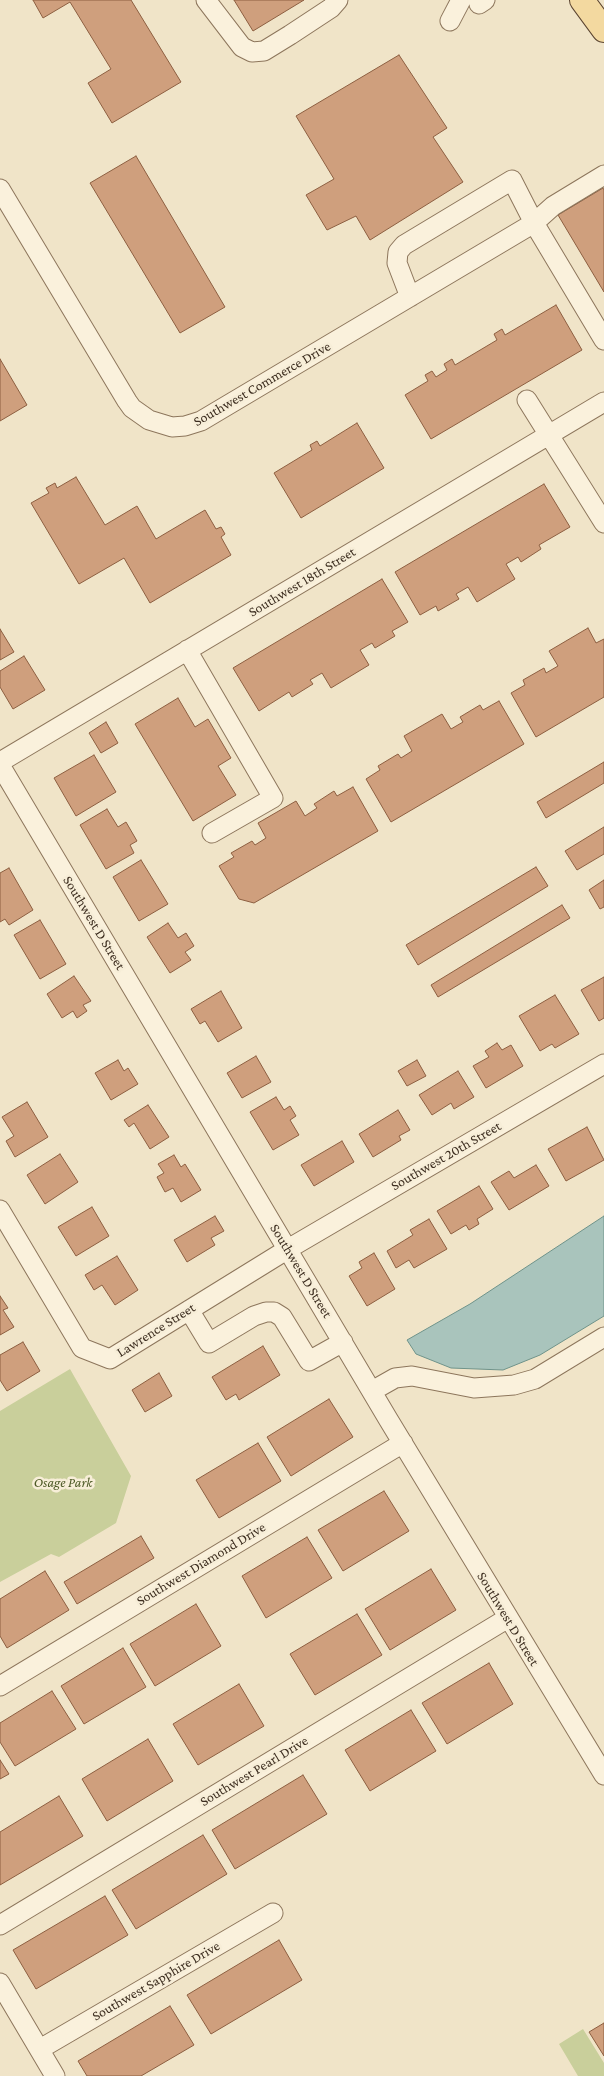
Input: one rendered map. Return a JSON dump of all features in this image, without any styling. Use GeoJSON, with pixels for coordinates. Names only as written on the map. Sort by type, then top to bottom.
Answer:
{"type":"FeatureCollection","features":[{"type":"Feature","properties":{"kind":"main road"},"geometry":{"type":"LineString","coordinates":[[582,0],[603,25]]}},
{"type":"Feature","properties":{"kind":"street"},"geometry":{"type":"LineString","coordinates":[[206,0],[242,47],[252,52],[264,51],[331,8],[338,0]]}},
{"type":"Feature","properties":{"kind":"street"},"geometry":{"type":"LineString","coordinates":[[450,21],[457,5],[475,1]]}},
{"type":"Feature","properties":{"kind":"street","name":"Southwest Commerce Drive"},"geometry":{"type":"LineString","coordinates":[[0,189],[126,401],[132,408],[149,420],[172,427],[185,426],[201,421],[534,223],[553,206],[604,175]]}},
{"type":"Feature","properties":{"kind":"street"},"geometry":{"type":"LineString","coordinates":[[410,297],[397,264],[398,252],[413,240],[512,180],[534,223],[604,340]]}},
{"type":"Feature","properties":{"kind":"street"},"geometry":{"type":"LineString","coordinates":[[527,400],[604,524]]}},
{"type":"Feature","properties":{"kind":"street","name":"Southwest 18th Street"},"geometry":{"type":"LineString","coordinates":[[0,763],[604,402]]}},
{"type":"Feature","properties":{"kind":"street"},"geometry":{"type":"LineString","coordinates":[[187,650],[273,798],[212,833]]}},
{"type":"Feature","properties":{"kind":"street","name":"Southwest D Street"},"geometry":{"type":"LineString","coordinates":[[0,763],[402,1443],[604,1776]]}},
{"type":"Feature","properties":{"kind":"street","name":"Southwest 20th Street"},"geometry":{"type":"LineString","coordinates":[[288,1249],[604,1064]]}},
{"type":"Feature","properties":{"kind":"street","name":"Lawrence Street"},"geometry":{"type":"LineString","coordinates":[[0,1210],[82,1348],[110,1359],[288,1249]]}},
{"type":"Feature","properties":{"kind":"street"},"geometry":{"type":"LineString","coordinates":[[189,1310],[209,1343],[254,1316],[266,1312],[274,1312],[282,1317],[309,1362],[343,1342]]}},
{"type":"Feature","properties":{"kind":"street"},"geometry":{"type":"LineString","coordinates":[[372,1391],[395,1378],[412,1376],[474,1388],[514,1385],[535,1379],[604,1337]]}},
{"type":"Feature","properties":{"kind":"street","name":"Southwest Diamond Drive"},"geometry":{"type":"LineString","coordinates":[[0,1686],[402,1443]]}},
{"type":"Feature","properties":{"kind":"street","name":"Southwest Pearl Drive"},"geometry":{"type":"LineString","coordinates":[[0,1925],[508,1618]]}},
{"type":"Feature","properties":{"kind":"street","name":"Southwest Sapphire Drive"},"geometry":{"type":"LineString","coordinates":[[40,2049],[273,1912]]}},
{"type":"Feature","properties":{"kind":"street"},"geometry":{"type":"LineString","coordinates":[[0,1983],[55,2076]]}},
{"type":"Feature","properties":{"kind":"green space","name":"Osage Park"},"geometry":{"type":"Polygon","coordinates":[[[70,1369],[131,1476],[116,1523],[59,1557],[51,1554],[0,1582],[0,1411],[70,1369]]]}},
{"type":"Feature","properties":{"kind":"green space"},"geometry":{"type":"Polygon","coordinates":[[[583,2029],[604,2063],[604,2076],[578,2076],[559,2044],[583,2029]]]}},
{"type":"Feature","properties":{"kind":"water"},"geometry":{"type":"Polygon","coordinates":[[[604,1216],[604,1316],[540,1355],[503,1370],[451,1368],[416,1354],[407,1340],[470,1304],[604,1216]]]}},
{"type":"Feature","properties":{"kind":"building"},"geometry":{"type":"Polygon","coordinates":[[[33,0],[131,0],[181,82],[112,123],[88,83],[111,69],[70,2],[43,18],[33,0]]]}},
{"type":"Feature","properties":{"kind":"building"},"geometry":{"type":"Polygon","coordinates":[[[234,0],[304,0],[253,31],[234,0]]]}},
{"type":"Feature","properties":{"kind":"building"},"geometry":{"type":"Polygon","coordinates":[[[399,55],[447,128],[433,137],[463,182],[370,240],[356,216],[327,230],[306,195],[334,179],[296,116],[399,55]]]}},
{"type":"Feature","properties":{"kind":"building"},"geometry":{"type":"Polygon","coordinates":[[[136,156],[225,307],[180,333],[90,183],[136,156]]]}},
{"type":"Feature","properties":{"kind":"building"},"geometry":{"type":"Polygon","coordinates":[[[603,188],[604,190],[604,292],[558,215],[603,188]]]}},
{"type":"Feature","properties":{"kind":"building"},"geometry":{"type":"Polygon","coordinates":[[[556,305],[582,350],[431,439],[405,395],[428,381],[425,375],[432,371],[436,377],[447,370],[444,364],[452,359],[455,365],[497,340],[494,334],[502,329],[505,335],[556,305]]]}},
{"type":"Feature","properties":{"kind":"building"},"geometry":{"type":"Polygon","coordinates":[[[0,359],[27,405],[0,421],[0,359]]]}},
{"type":"Feature","properties":{"kind":"building"},"geometry":{"type":"Polygon","coordinates":[[[357,423],[384,468],[301,518],[274,473],[312,450],[310,445],[317,441],[320,446],[357,423]]]}},
{"type":"Feature","properties":{"kind":"building"},"geometry":{"type":"Polygon","coordinates":[[[76,477],[105,525],[137,506],[156,539],[205,510],[216,529],[221,527],[225,534],[221,537],[231,555],[150,603],[124,558],[79,584],[31,503],[49,493],[46,488],[55,483],[57,488],[76,477]]]}},
{"type":"Feature","properties":{"kind":"building"},"geometry":{"type":"Polygon","coordinates":[[[544,484],[570,527],[539,545],[541,549],[521,562],[518,557],[506,564],[515,579],[477,602],[468,587],[456,594],[459,599],[438,611],[436,606],[420,615],[395,572],[544,484]]]}},
{"type":"Feature","properties":{"kind":"building"},"geometry":{"type":"Polygon","coordinates":[[[382,579],[408,622],[392,631],[395,636],[375,648],[372,643],[360,650],[369,665],[331,688],[322,673],[310,680],[313,684],[292,697],[289,692],[259,711],[233,668],[382,579]]]}},
{"type":"Feature","properties":{"kind":"building"},"geometry":{"type":"Polygon","coordinates":[[[588,628],[596,643],[604,639],[604,697],[536,737],[511,693],[525,685],[523,680],[544,668],[546,673],[558,666],[549,651],[588,628]]]}},
{"type":"Feature","properties":{"kind":"building"},"geometry":{"type":"Polygon","coordinates":[[[0,629],[14,652],[0,660],[0,629]]]}},
{"type":"Feature","properties":{"kind":"building"},"geometry":{"type":"Polygon","coordinates":[[[24,656],[45,690],[13,709],[0,687],[0,671],[24,656]]]}},
{"type":"Feature","properties":{"kind":"building"},"geometry":{"type":"Polygon","coordinates":[[[178,698],[195,727],[208,719],[231,758],[218,766],[236,795],[193,821],[135,724],[178,698]]]}},
{"type":"Feature","properties":{"kind":"building"},"geometry":{"type":"Polygon","coordinates":[[[499,701],[524,744],[391,822],[366,779],[380,770],[378,766],[398,754],[401,758],[412,751],[404,736],[442,714],[451,729],[463,722],[460,717],[480,705],[483,710],[499,701]]]}},
{"type":"Feature","properties":{"kind":"building"},"geometry":{"type":"Polygon","coordinates":[[[106,722],[118,743],[101,753],[89,733],[106,722]]]}},
{"type":"Feature","properties":{"kind":"building"},"geometry":{"type":"Polygon","coordinates":[[[94,755],[116,792],[76,816],[54,778],[94,755]]]}},
{"type":"Feature","properties":{"kind":"building"},"geometry":{"type":"Polygon","coordinates":[[[604,762],[604,783],[546,818],[537,802],[604,762]]]}},
{"type":"Feature","properties":{"kind":"building"},"geometry":{"type":"Polygon","coordinates":[[[353,787],[378,831],[254,903],[239,899],[219,866],[234,857],[231,853],[252,841],[255,845],[266,838],[258,823],[296,801],[305,816],[317,808],[314,804],[334,791],[337,796],[353,787]]]}},
{"type":"Feature","properties":{"kind":"building"},"geometry":{"type":"Polygon","coordinates":[[[107,809],[118,827],[126,822],[137,841],[130,845],[134,853],[106,869],[80,825],[107,809]]]}},
{"type":"Feature","properties":{"kind":"building"},"geometry":{"type":"Polygon","coordinates":[[[604,827],[604,854],[577,870],[565,851],[604,827]]]}},
{"type":"Feature","properties":{"kind":"building"},"geometry":{"type":"Polygon","coordinates":[[[141,860],[168,904],[139,921],[113,877],[141,860]]]}},
{"type":"Feature","properties":{"kind":"building"},"geometry":{"type":"Polygon","coordinates":[[[536,867],[548,886],[418,965],[406,945],[536,867]]]}},
{"type":"Feature","properties":{"kind":"building"},"geometry":{"type":"Polygon","coordinates":[[[9,868],[33,910],[9,925],[5,919],[0,922],[0,873],[9,868]]]}},
{"type":"Feature","properties":{"kind":"building"},"geometry":{"type":"Polygon","coordinates":[[[604,880],[604,907],[600,909],[589,890],[604,880]]]}},
{"type":"Feature","properties":{"kind":"building"},"geometry":{"type":"Polygon","coordinates":[[[562,905],[570,918],[438,997],[431,985],[562,905]]]}},
{"type":"Feature","properties":{"kind":"building"},"geometry":{"type":"Polygon","coordinates":[[[40,920],[66,964],[40,979],[14,935],[40,920]]]}},
{"type":"Feature","properties":{"kind":"building"},"geometry":{"type":"Polygon","coordinates":[[[168,923],[178,938],[186,933],[194,946],[185,952],[191,960],[170,973],[147,937],[168,923]]]}},
{"type":"Feature","properties":{"kind":"building"},"geometry":{"type":"Polygon","coordinates":[[[74,976],[91,1001],[83,1005],[87,1011],[77,1018],[73,1011],[62,1018],[47,994],[74,976]]]}},
{"type":"Feature","properties":{"kind":"building"},"geometry":{"type":"Polygon","coordinates":[[[604,977],[604,1018],[599,1021],[581,990],[604,977]]]}},
{"type":"Feature","properties":{"kind":"building"},"geometry":{"type":"Polygon","coordinates":[[[221,991],[242,1028],[218,1042],[205,1021],[200,1024],[191,1009],[221,991]]]}},
{"type":"Feature","properties":{"kind":"building"},"geometry":{"type":"Polygon","coordinates":[[[555,995],[579,1034],[555,1048],[552,1044],[540,1051],[519,1016],[555,995]]]}},
{"type":"Feature","properties":{"kind":"building"},"geometry":{"type":"Polygon","coordinates":[[[497,1043],[502,1050],[511,1045],[523,1066],[486,1088],[473,1066],[489,1057],[485,1051],[497,1043]]]}},
{"type":"Feature","properties":{"kind":"building"},"geometry":{"type":"Polygon","coordinates":[[[256,1056],[271,1082],[242,1098],[227,1073],[256,1056]]]}},
{"type":"Feature","properties":{"kind":"building"},"geometry":{"type":"Polygon","coordinates":[[[118,1060],[124,1071],[128,1068],[138,1084],[111,1100],[95,1073],[118,1060]]]}},
{"type":"Feature","properties":{"kind":"building"},"geometry":{"type":"Polygon","coordinates":[[[417,1060],[426,1076],[407,1086],[398,1071],[417,1060]]]}},
{"type":"Feature","properties":{"kind":"building"},"geometry":{"type":"Polygon","coordinates":[[[458,1071],[474,1097],[454,1109],[451,1103],[432,1115],[419,1095],[458,1071]]]}},
{"type":"Feature","properties":{"kind":"building"},"geometry":{"type":"Polygon","coordinates":[[[276,1097],[284,1110],[290,1106],[296,1116],[290,1120],[299,1135],[273,1150],[250,1112],[276,1097]]]}},
{"type":"Feature","properties":{"kind":"building"},"geometry":{"type":"Polygon","coordinates":[[[27,1102],[48,1137],[15,1157],[6,1141],[14,1136],[2,1117],[27,1102]]]}},
{"type":"Feature","properties":{"kind":"building"},"geometry":{"type":"Polygon","coordinates":[[[148,1105],[169,1137],[150,1149],[134,1123],[129,1127],[124,1120],[148,1105]]]}},
{"type":"Feature","properties":{"kind":"building"},"geometry":{"type":"Polygon","coordinates":[[[398,1110],[410,1130],[399,1136],[401,1140],[373,1157],[359,1134],[398,1110]]]}},
{"type":"Feature","properties":{"kind":"building"},"geometry":{"type":"Polygon","coordinates":[[[587,1127],[604,1160],[566,1181],[548,1149],[587,1127]]]}},
{"type":"Feature","properties":{"kind":"building"},"geometry":{"type":"Polygon","coordinates":[[[342,1141],[354,1162],[314,1186],[301,1165],[342,1141]]]}},
{"type":"Feature","properties":{"kind":"building"},"geometry":{"type":"Polygon","coordinates":[[[60,1154],[78,1182],[45,1204],[27,1175],[60,1154]]]}},
{"type":"Feature","properties":{"kind":"building"},"geometry":{"type":"Polygon","coordinates":[[[174,1155],[181,1167],[185,1164],[201,1190],[181,1202],[173,1188],[165,1192],[157,1177],[164,1173],[158,1164],[174,1155]]]}},
{"type":"Feature","properties":{"kind":"building"},"geometry":{"type":"Polygon","coordinates":[[[536,1165],[549,1186],[509,1210],[491,1182],[509,1171],[514,1178],[536,1165]]]}},
{"type":"Feature","properties":{"kind":"building"},"geometry":{"type":"Polygon","coordinates":[[[479,1186],[493,1209],[477,1219],[479,1224],[469,1230],[466,1225],[451,1234],[437,1211],[479,1186]]]}},
{"type":"Feature","properties":{"kind":"building"},"geometry":{"type":"Polygon","coordinates":[[[92,1207],[109,1236],[76,1256],[58,1227],[92,1207]]]}},
{"type":"Feature","properties":{"kind":"building"},"geometry":{"type":"Polygon","coordinates":[[[215,1216],[224,1231],[211,1238],[215,1245],[187,1262],[174,1240],[215,1216]]]}},
{"type":"Feature","properties":{"kind":"building"},"geometry":{"type":"Polygon","coordinates":[[[429,1219],[447,1249],[414,1268],[409,1260],[396,1268],[387,1251],[413,1235],[410,1230],[429,1219]]]}},
{"type":"Feature","properties":{"kind":"building"},"geometry":{"type":"Polygon","coordinates":[[[374,1253],[395,1289],[367,1306],[349,1276],[362,1268],[359,1262],[374,1253]]]}},
{"type":"Feature","properties":{"kind":"building"},"geometry":{"type":"Polygon","coordinates":[[[117,1256],[138,1290],[115,1305],[102,1285],[94,1290],[85,1275],[117,1256]]]}},
{"type":"Feature","properties":{"kind":"building"},"geometry":{"type":"Polygon","coordinates":[[[0,1296],[8,1308],[3,1310],[14,1327],[0,1335],[0,1296]]]}},
{"type":"Feature","properties":{"kind":"building"},"geometry":{"type":"Polygon","coordinates":[[[23,1342],[40,1371],[7,1391],[0,1380],[0,1355],[23,1342]]]}},
{"type":"Feature","properties":{"kind":"building"},"geometry":{"type":"Polygon","coordinates":[[[263,1346],[280,1375],[239,1400],[236,1394],[226,1400],[212,1377],[263,1346]]]}},
{"type":"Feature","properties":{"kind":"building"},"geometry":{"type":"Polygon","coordinates":[[[159,1373],[172,1396],[145,1412],[132,1390],[159,1373]]]}},
{"type":"Feature","properties":{"kind":"building"},"geometry":{"type":"Polygon","coordinates":[[[329,1399],[353,1437],[291,1476],[267,1437],[329,1399]]]}},
{"type":"Feature","properties":{"kind":"building"},"geometry":{"type":"Polygon","coordinates":[[[258,1443],[281,1481],[219,1518],[196,1480],[258,1443]]]}},
{"type":"Feature","properties":{"kind":"building"},"geometry":{"type":"Polygon","coordinates":[[[384,1491],[409,1531],[343,1571],[318,1530],[384,1491]]]}},
{"type":"Feature","properties":{"kind":"building"},"geometry":{"type":"Polygon","coordinates":[[[141,1536],[154,1558],[77,1604],[64,1582],[141,1536]]]}},
{"type":"Feature","properties":{"kind":"building"},"geometry":{"type":"Polygon","coordinates":[[[307,1537],[332,1578],[266,1618],[242,1576],[307,1537]]]}},
{"type":"Feature","properties":{"kind":"building"},"geometry":{"type":"Polygon","coordinates":[[[431,1569],[456,1610],[390,1650],[365,1609],[431,1569]]]}},
{"type":"Feature","properties":{"kind":"building"},"geometry":{"type":"Polygon","coordinates":[[[45,1571],[69,1610],[7,1648],[0,1636],[0,1599],[45,1571]]]}},
{"type":"Feature","properties":{"kind":"building"},"geometry":{"type":"Polygon","coordinates":[[[196,1604],[221,1646],[155,1686],[130,1644],[196,1604]]]}},
{"type":"Feature","properties":{"kind":"building"},"geometry":{"type":"Polygon","coordinates":[[[357,1614],[382,1655],[315,1695],[290,1654],[357,1614]]]}},
{"type":"Feature","properties":{"kind":"building"},"geometry":{"type":"Polygon","coordinates":[[[123,1648],[146,1687],[84,1724],[61,1686],[123,1648]]]}},
{"type":"Feature","properties":{"kind":"building"},"geometry":{"type":"Polygon","coordinates":[[[489,1663],[513,1704],[447,1744],[422,1703],[489,1663]]]}},
{"type":"Feature","properties":{"kind":"building"},"geometry":{"type":"Polygon","coordinates":[[[239,1684],[264,1726],[198,1765],[173,1724],[239,1684]]]}},
{"type":"Feature","properties":{"kind":"building"},"geometry":{"type":"Polygon","coordinates":[[[52,1691],[76,1729],[15,1766],[0,1742],[0,1723],[52,1691]]]}},
{"type":"Feature","properties":{"kind":"building"},"geometry":{"type":"Polygon","coordinates":[[[411,1710],[436,1751],[370,1791],[345,1750],[411,1710]]]}},
{"type":"Feature","properties":{"kind":"building"},"geometry":{"type":"Polygon","coordinates":[[[148,1739],[173,1781],[107,1821],[82,1779],[148,1739]]]}},
{"type":"Feature","properties":{"kind":"building"},"geometry":{"type":"Polygon","coordinates":[[[0,1760],[9,1774],[0,1779],[0,1760]]]}},
{"type":"Feature","properties":{"kind":"building"},"geometry":{"type":"Polygon","coordinates":[[[303,1775],[327,1814],[235,1869],[212,1830],[303,1775]]]}},
{"type":"Feature","properties":{"kind":"building"},"geometry":{"type":"Polygon","coordinates":[[[59,1796],[83,1836],[0,1885],[0,1832],[59,1796]]]}},
{"type":"Feature","properties":{"kind":"building"},"geometry":{"type":"Polygon","coordinates":[[[203,1835],[227,1874],[136,1929],[112,1890],[203,1835]]]}},
{"type":"Feature","properties":{"kind":"building"},"geometry":{"type":"Polygon","coordinates":[[[105,1896],[128,1935],[36,1989],[13,1950],[105,1896]]]}},
{"type":"Feature","properties":{"kind":"building"},"geometry":{"type":"Polygon","coordinates":[[[279,1940],[302,1980],[211,2034],[187,1995],[279,1940]]]}},
{"type":"Feature","properties":{"kind":"building"},"geometry":{"type":"Polygon","coordinates":[[[170,2006],[194,2045],[141,2076],[87,2076],[78,2061],[170,2006]]]}},
{"type":"Feature","properties":{"kind":"building"},"geometry":{"type":"Polygon","coordinates":[[[604,2023],[604,2056],[589,2032],[604,2023]]]}}]}
